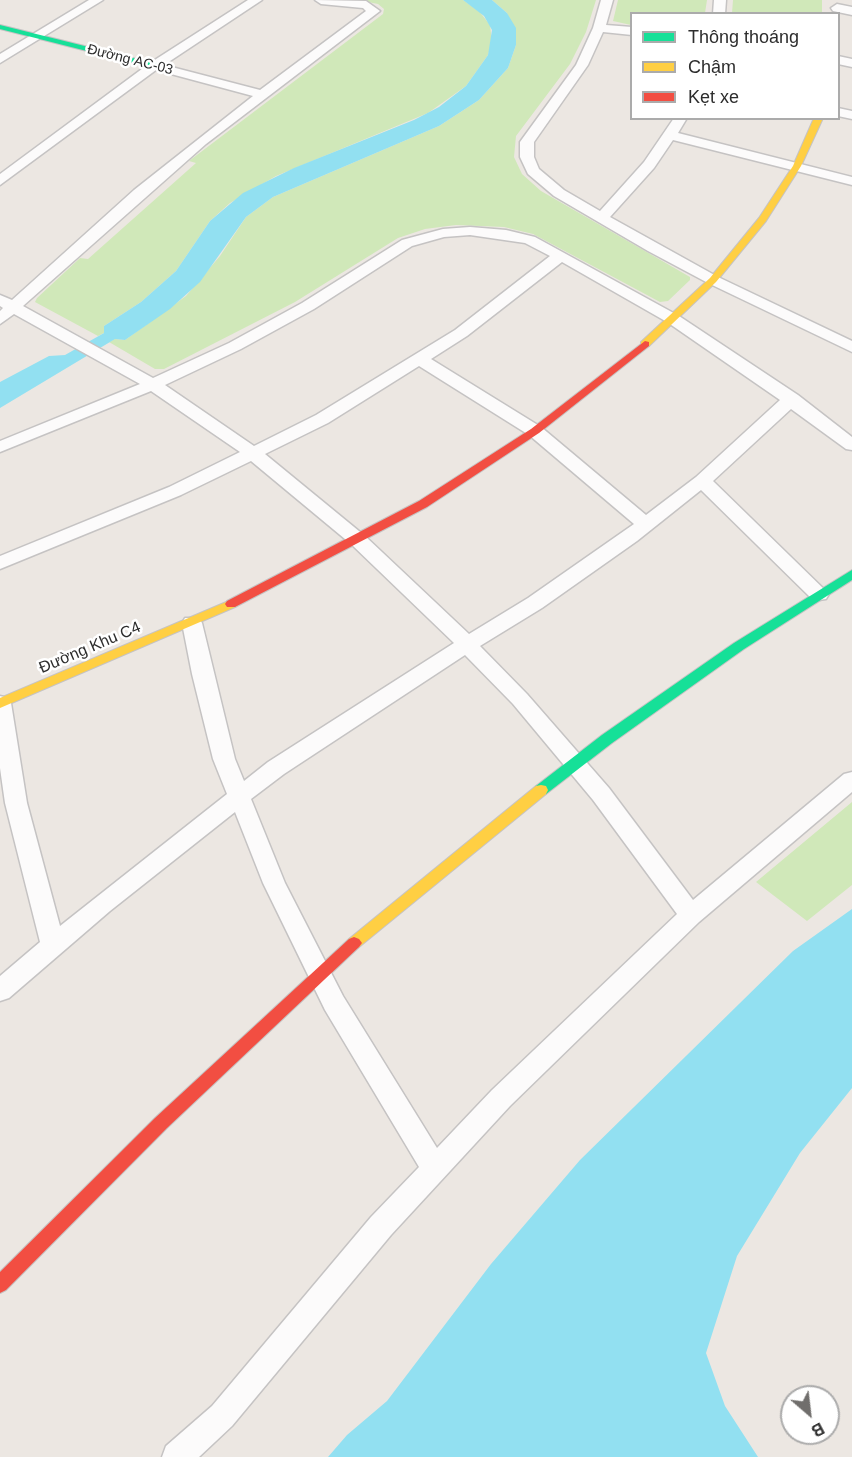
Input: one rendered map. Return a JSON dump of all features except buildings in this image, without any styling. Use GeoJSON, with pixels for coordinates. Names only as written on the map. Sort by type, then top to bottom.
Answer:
{"type":"FeatureCollection","features":[{"type":"Feature","properties":{"kind":"street"},"geometry":{"type":"LineString","coordinates":[[0,59],[98,0]]}},
{"type":"Feature","properties":{"kind":"street"},"geometry":{"type":"LineString","coordinates":[[79,105],[138,62],[236,0]]}},
{"type":"Feature","properties":{"kind":"street"},"geometry":{"type":"LineString","coordinates":[[0,181],[154,66],[256,0]]}},
{"type":"Feature","properties":{"kind":"street"},"geometry":{"type":"LineString","coordinates":[[0,319],[7,303],[139,193],[260,94],[374,11],[366,5],[321,0]]}},
{"type":"Feature","properties":{"kind":"street"},"geometry":{"type":"LineString","coordinates":[[607,0],[599,28],[573,81],[531,135],[526,150],[530,165],[540,179],[602,218],[712,280],[847,345],[852,329]]}},
{"type":"Feature","properties":{"kind":"street"},"geometry":{"type":"LineString","coordinates":[[837,7],[852,11]]}},
{"type":"Feature","properties":{"kind":"street","name":"Đường AC-03"},"geometry":{"type":"LineString","coordinates":[[0,27],[260,94]]}},
{"type":"Feature","properties":{"kind":"street"},"geometry":{"type":"LineString","coordinates":[[599,28],[630,31]]}},
{"type":"Feature","properties":{"kind":"street"},"geometry":{"type":"LineString","coordinates":[[602,218],[649,165],[680,120]]}},
{"type":"Feature","properties":{"kind":"street","name":"Đường Khu C4"},"geometry":{"type":"LineString","coordinates":[[1,703],[192,623],[358,540],[447,490],[535,432],[607,377],[673,319],[712,280],[763,219],[797,166],[818,120]]}},
{"type":"Feature","properties":{"kind":"street"},"geometry":{"type":"LineString","coordinates":[[670,135],[852,181]]}},
{"type":"Feature","properties":{"kind":"street"},"geometry":{"type":"LineString","coordinates":[[0,447],[153,385],[287,318],[389,254],[418,239],[457,232],[495,232],[530,240],[561,255],[673,319],[792,399],[852,445]]}},
{"type":"Feature","properties":{"kind":"street"},"geometry":{"type":"LineString","coordinates":[[0,563],[123,514],[254,454],[322,419],[421,360],[504,301],[561,255]]}},
{"type":"Feature","properties":{"kind":"street"},"geometry":{"type":"LineString","coordinates":[[7,303],[153,385],[254,454],[358,540],[468,644],[575,763],[632,834],[691,915]]}},
{"type":"Feature","properties":{"kind":"street"},"geometry":{"type":"LineString","coordinates":[[421,360],[535,432],[578,465],[646,525]]}},
{"type":"Feature","properties":{"kind":"street"},"geometry":{"type":"LineString","coordinates":[[0,990],[237,797],[323,735],[573,578],[646,525],[702,481],[792,399]]}},
{"type":"Feature","properties":{"kind":"street"},"geometry":{"type":"LineString","coordinates":[[702,481],[819,594]]}},
{"type":"Feature","properties":{"kind":"street"},"geometry":{"type":"LineString","coordinates":[[0,1284],[153,1131],[319,974],[430,880],[575,763],[699,673],[852,574]]}},
{"type":"Feature","properties":{"kind":"street"},"geometry":{"type":"LineString","coordinates":[[192,623],[212,716],[237,797],[274,883],[319,974],[434,1168]]}},
{"type":"Feature","properties":{"kind":"street"},"geometry":{"type":"LineString","coordinates":[[1,703],[16,803],[53,945]]}},
{"type":"Feature","properties":{"kind":"street"},"geometry":{"type":"LineString","coordinates":[[177,1457],[222,1416],[381,1226],[434,1168],[569,1030],[691,915],[852,780]]}},
{"type":"Feature","properties":{"kind":"green space"},"geometry":{"type":"Polygon","coordinates":[[[358,0],[463,0],[479,11],[490,25],[492,42],[488,55],[466,86],[428,113],[276,176],[230,203],[210,221],[176,271],[141,302],[104,326],[104,333],[98,336],[35,302],[80,258],[88,259],[196,163],[189,161],[383,14],[384,9],[378,4],[358,0]]]}},
{"type":"Feature","properties":{"kind":"green space"},"geometry":{"type":"Polygon","coordinates":[[[492,0],[596,0],[586,32],[570,64],[516,136],[514,157],[522,174],[541,191],[690,277],[690,280],[668,301],[660,302],[533,234],[504,227],[456,225],[425,229],[398,238],[295,302],[164,369],[155,369],[109,342],[115,339],[125,340],[186,296],[220,256],[246,217],[273,197],[439,126],[479,100],[508,68],[516,45],[507,13],[492,0]]]}},
{"type":"Feature","properties":{"kind":"green space"},"geometry":{"type":"Polygon","coordinates":[[[618,0],[707,0],[705,12],[630,12],[630,25],[613,21],[618,0]]]}},
{"type":"Feature","properties":{"kind":"green space"},"geometry":{"type":"Polygon","coordinates":[[[733,0],[822,0],[822,12],[732,12],[733,0]]]}},
{"type":"Feature","properties":{"kind":"green space"},"geometry":{"type":"Polygon","coordinates":[[[852,802],[852,885],[807,921],[756,882],[852,802]]]}},
{"type":"Feature","properties":{"kind":"water"},"geometry":{"type":"Polygon","coordinates":[[[463,0],[492,0],[507,13],[516,28],[516,45],[508,68],[479,100],[439,126],[273,197],[246,217],[200,282],[170,309],[125,340],[115,339],[0,408],[0,382],[49,356],[65,355],[104,333],[104,326],[141,302],[176,271],[210,221],[243,193],[294,168],[414,120],[439,107],[466,86],[488,55],[492,30],[484,16],[463,0]]]}},
{"type":"Feature","properties":{"kind":"water"},"geometry":{"type":"Polygon","coordinates":[[[852,909],[852,1088],[800,1153],[737,1256],[706,1353],[725,1406],[758,1457],[328,1457],[347,1435],[387,1401],[491,1264],[580,1160],[793,951],[852,909]]]}},
{"type":"Feature","properties":{"kind":"traffic: fast"},"geometry":{"type":"LineString","coordinates":[[0,27],[154,66]]}},
{"type":"Feature","properties":{"kind":"traffic: fast"},"geometry":{"type":"LineString","coordinates":[[541,790],[607,739],[739,646],[852,574]]}},
{"type":"Feature","properties":{"kind":"traffic: slow"},"geometry":{"type":"LineString","coordinates":[[645,344],[713,280],[763,219],[797,166],[818,120]]}},
{"type":"Feature","properties":{"kind":"traffic: slow"},"geometry":{"type":"LineString","coordinates":[[0,703],[231,604]]}},
{"type":"Feature","properties":{"kind":"traffic: slow"},"geometry":{"type":"LineString","coordinates":[[354,943],[541,790]]}},
{"type":"Feature","properties":{"kind":"traffic: jam"},"geometry":{"type":"LineString","coordinates":[[231,604],[423,504],[535,431],[645,344]]}},
{"type":"Feature","properties":{"kind":"traffic: jam"},"geometry":{"type":"LineString","coordinates":[[0,1284],[161,1123],[354,943]]}}]}
